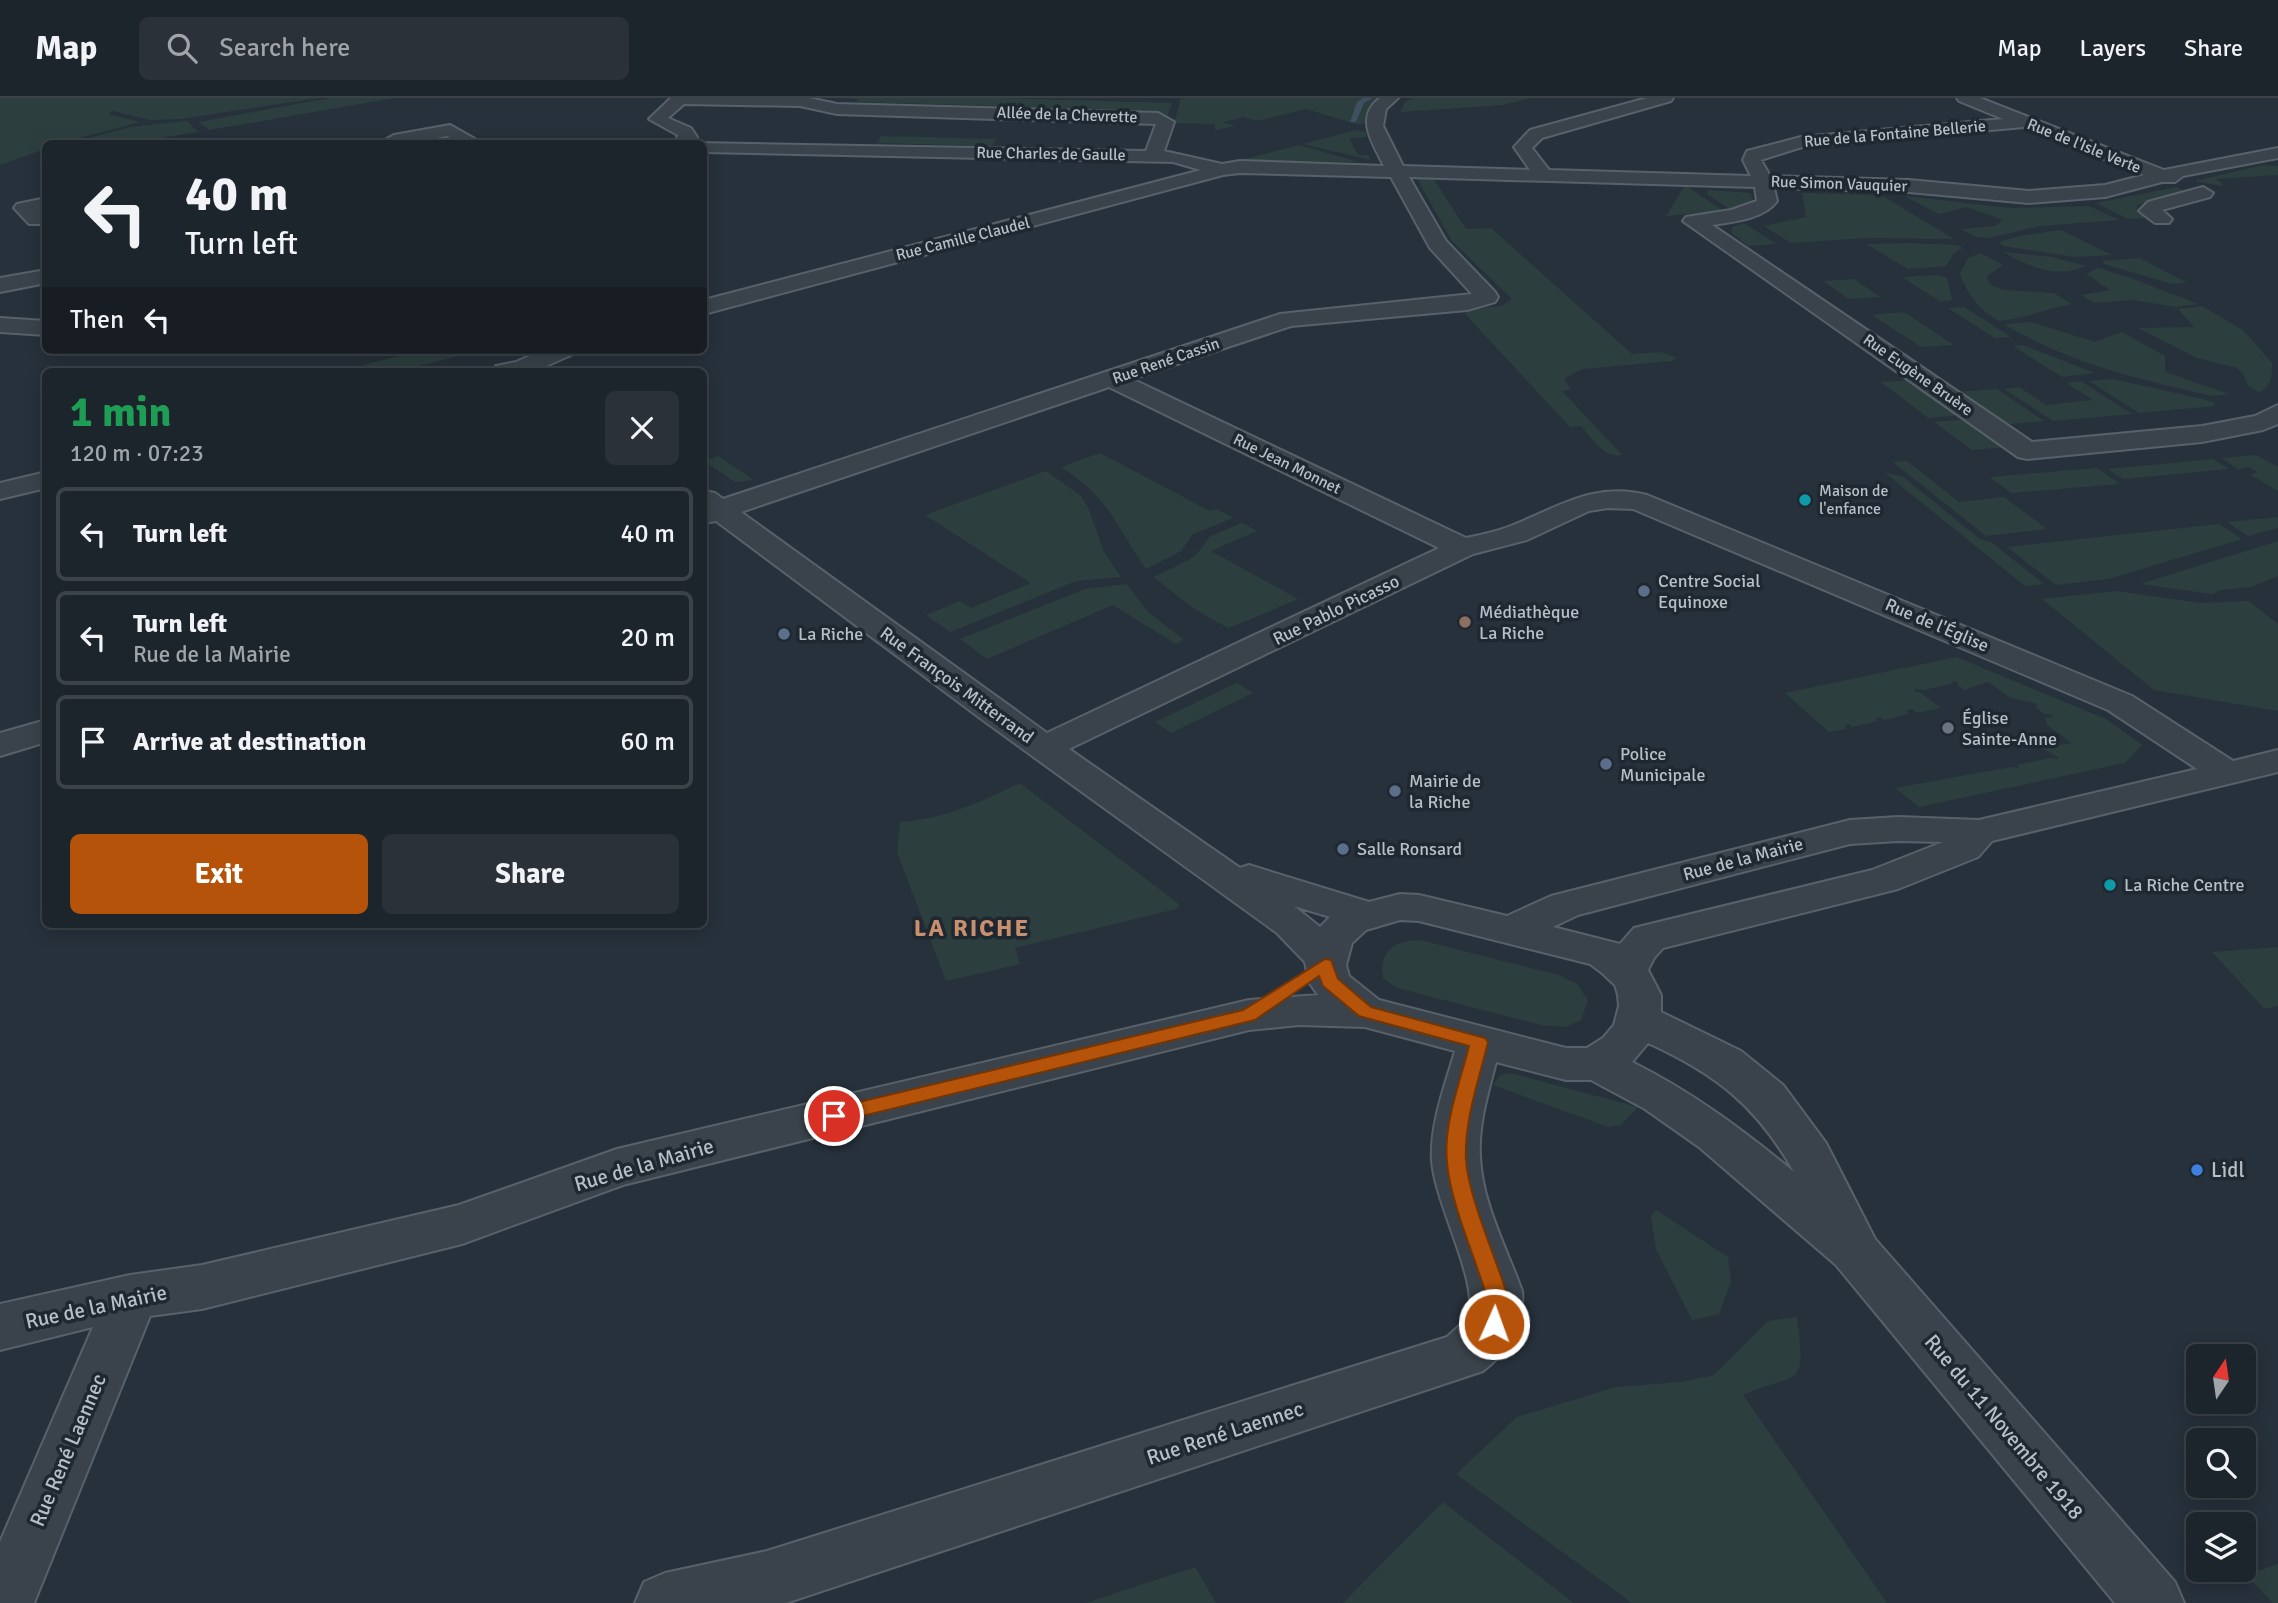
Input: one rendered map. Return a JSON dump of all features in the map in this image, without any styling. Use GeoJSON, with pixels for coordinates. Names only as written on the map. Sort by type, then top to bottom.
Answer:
{"type":"FeatureCollection","features":[{"type":"Feature","properties":{"kind":"street"},"geometry":{"type":"LineString","coordinates":[[1390,98],[1378,107],[1374,126],[1396,171]]}},
{"type":"Feature","properties":{"kind":"street"},"geometry":{"type":"LineString","coordinates":[[1542,174],[1523,147],[1536,134],[1665,98]]}},
{"type":"Feature","properties":{"kind":"street","name":"Rue de l'Isle Verte"},"geometry":{"type":"LineString","coordinates":[[1965,98],[2164,177],[2208,191],[2155,206],[2149,211],[2162,219]]}},
{"type":"Feature","properties":{"kind":"street"},"geometry":{"type":"LineString","coordinates":[[680,99],[657,119],[685,132],[688,137],[686,140]]}},
{"type":"Feature","properties":{"kind":"street","name":"Allée de la Chevrette"},"geometry":{"type":"LineString","coordinates":[[680,99],[800,102],[837,109],[1157,118],[1165,122],[1153,156]]}},
{"type":"Feature","properties":{"kind":"street","name":"Rue de la Fontaine Bellerie"},"geometry":{"type":"LineString","coordinates":[[1763,181],[1752,160],[1753,155],[1801,142],[2025,122]]}},
{"type":"Feature","properties":{"kind":"street"},"geometry":{"type":"LineString","coordinates":[[394,140],[450,130],[466,139],[461,140]]}},
{"type":"Feature","properties":{"kind":"street","name":"Rue Charles de Gaulle"},"geometry":{"type":"LineString","coordinates":[[707,147],[1153,156],[1188,159],[1222,170],[1240,167],[1396,171]]}},
{"type":"Feature","properties":{"kind":"street","name":"Rue Simon Vauquier"},"geometry":{"type":"LineString","coordinates":[[1396,171],[1929,187],[2029,197],[2105,191],[2272,156]]}},
{"type":"Feature","properties":{"kind":"street","name":"Rue Camille Claudel"},"geometry":{"type":"LineString","coordinates":[[707,306],[1222,170]]}},
{"type":"Feature","properties":{"kind":"street","name":"Rue René Cassin"},"geometry":{"type":"LineString","coordinates":[[709,507],[1112,379],[1288,319],[1467,303],[1487,297],[1437,244],[1396,171]]}},
{"type":"Feature","properties":{"kind":"street","name":"Rue Eugène Bruère"},"geometry":{"type":"LineString","coordinates":[[1763,181],[1767,201],[1759,209],[1734,216],[1693,221],[2027,451],[2202,434],[2273,422]]}},
{"type":"Feature","properties":{"kind":"street"},"geometry":{"type":"LineString","coordinates":[[42,205],[24,208],[36,219],[42,218]]}},
{"type":"Feature","properties":{"kind":"street"},"geometry":{"type":"LineString","coordinates":[[0,285],[42,277]]}},
{"type":"Feature","properties":{"kind":"street"},"geometry":{"type":"LineString","coordinates":[[0,325],[42,328]]}},
{"type":"Feature","properties":{"kind":"street"},"geometry":{"type":"LineString","coordinates":[[522,368],[554,354]]}},
{"type":"Feature","properties":{"kind":"street","name":"Rue Jean Monnet"},"geometry":{"type":"LineString","coordinates":[[1112,379],[1463,548]]}},
{"type":"Feature","properties":{"kind":"street"},"geometry":{"type":"LineString","coordinates":[[0,491],[42,481]]}},
{"type":"Feature","properties":{"kind":"street","name":"Rue Pablo Picasso"},"geometry":{"type":"LineString","coordinates":[[1044,748],[1463,548],[1517,534],[1582,504],[1608,500],[1637,501]]}},
{"type":"Feature","properties":{"kind":"street","name":"Rue de l'Église"},"geometry":{"type":"LineString","coordinates":[[1637,501],[2120,703],[2225,772]]}},
{"type":"Feature","properties":{"kind":"street","name":"Rue François Mitterrand"},"geometry":{"type":"LineString","coordinates":[[709,507],[1291,923],[1325,961],[1330,982],[1365,1012]]}},
{"type":"Feature","properties":{"kind":"street"},"geometry":{"type":"LineString","coordinates":[[0,745],[42,731]]}},
{"type":"Feature","properties":{"kind":"street","name":"Rue de la Mairie"},"geometry":{"type":"LineString","coordinates":[[1514,929],[1565,905],[1850,832],[1898,829],[1979,832],[2278,761]]}},
{"type":"Feature","properties":{"kind":"street","name":"Rue de la Mairie"},"geometry":{"type":"LineString","coordinates":[[1627,971],[1636,951],[1650,938],[1884,880],[1964,848],[1979,832]]}},
{"type":"Feature","properties":{"kind":"street","name":"Rue François Mitterrand"},"geometry":{"type":"LineString","coordinates":[[1214,867],[1367,915]]}},
{"type":"Feature","properties":{"kind":"street"},"geometry":{"type":"LineString","coordinates":[[1325,961],[1333,939],[1352,920],[1400,907],[1419,908],[1604,953],[1627,971],[1640,996],[1638,1020],[1632,1034],[1611,1055],[1596,1063],[1566,1064],[1365,1012]]}},
{"type":"Feature","properties":{"kind":"street","name":"Rue de la Mairie"},"geometry":{"type":"LineString","coordinates":[[1249,1015],[1325,961]]}},
{"type":"Feature","properties":{"kind":"street","name":"Rue de la Mairie"},"geometry":{"type":"LineString","coordinates":[[0,1327],[130,1297],[202,1287],[462,1224],[617,1168],[1249,1015],[1299,1010],[1365,1012]]}},
{"type":"Feature","properties":{"kind":"street","name":"Rue du 11 Novembre 1918"},"geometry":{"type":"LineString","coordinates":[[1638,1020],[1698,1048],[1753,1084],[1808,1154],[1833,1197],[1854,1250]]}},
{"type":"Feature","properties":{"kind":"street","name":"Rue René Laennec"},"geometry":{"type":"LineString","coordinates":[[665,1603],[767,1580],[1464,1355],[1480,1342],[1494,1324],[1498,1308],[1496,1291],[1456,1161],[1458,1129],[1479,1042]]}},
{"type":"Feature","properties":{"kind":"street","name":"Rue du 11 Novembre 1918"},"geometry":{"type":"LineString","coordinates":[[1596,1063],[1661,1097],[1716,1134],[1854,1250],[2154,1603]]}},
{"type":"Feature","properties":{"kind":"street","name":"Rue René Laennec"},"geometry":{"type":"LineString","coordinates":[[4,1603],[122,1322],[130,1297]]}},
{"type":"Feature","properties":{"kind":"green space"},"geometry":{"type":"Polygon","coordinates":[[[0,98],[319,98],[180,119],[150,120],[113,111],[108,114],[140,122],[72,140],[42,140],[42,150],[0,165],[0,98]]]}},
{"type":"Feature","properties":{"kind":"green space"},"geometry":{"type":"Polygon","coordinates":[[[329,98],[395,98],[209,130],[199,122],[329,98]]]}},
{"type":"Feature","properties":{"kind":"green space"},"geometry":{"type":"Polygon","coordinates":[[[833,98],[1002,98],[1172,103],[1167,117],[1008,111],[1010,106],[856,102],[859,99],[833,98]]]}},
{"type":"Feature","properties":{"kind":"green space"},"geometry":{"type":"Polygon","coordinates":[[[1181,98],[1383,98],[1369,108],[1367,123],[1359,125],[1306,109],[1256,121],[1243,117],[1224,122],[1235,126],[1215,130],[1215,124],[1174,123],[1181,98]]]}},
{"type":"Feature","properties":{"kind":"green space"},"geometry":{"type":"Polygon","coordinates":[[[1413,98],[1530,98],[1504,105],[1400,112],[1405,102],[1413,98]]]}},
{"type":"Feature","properties":{"kind":"green space"},"geometry":{"type":"Polygon","coordinates":[[[187,121],[198,132],[149,140],[81,140],[131,127],[187,121]]]}},
{"type":"Feature","properties":{"kind":"green space"},"geometry":{"type":"Polygon","coordinates":[[[1356,130],[1366,132],[1366,137],[1349,138],[1358,155],[1368,155],[1370,160],[1303,144],[1356,130]]]}},
{"type":"Feature","properties":{"kind":"green space"},"geometry":{"type":"Polygon","coordinates":[[[881,136],[996,139],[992,146],[877,143],[881,136]]]}},
{"type":"Feature","properties":{"kind":"green space"},"geometry":{"type":"Polygon","coordinates":[[[1299,145],[1359,162],[1238,161],[1299,145]]]}},
{"type":"Feature","properties":{"kind":"green space"},"geometry":{"type":"Polygon","coordinates":[[[2263,165],[2278,166],[2278,175],[2215,179],[2222,183],[2222,186],[2194,181],[2263,165]]]}},
{"type":"Feature","properties":{"kind":"green space"},"geometry":{"type":"Polygon","coordinates":[[[1416,177],[1433,178],[1466,229],[1491,228],[1632,354],[1661,352],[1677,358],[1672,361],[1582,369],[1564,379],[1571,390],[1562,391],[1622,455],[1604,451],[1581,426],[1570,427],[1466,315],[1466,309],[1502,306],[1512,299],[1452,241],[1416,177]]]}},
{"type":"Feature","properties":{"kind":"green space"},"geometry":{"type":"Polygon","coordinates":[[[1685,185],[1723,211],[1666,216],[1685,185]]]}},
{"type":"Feature","properties":{"kind":"green space"},"geometry":{"type":"Polygon","coordinates":[[[2176,187],[2186,192],[2137,205],[2137,213],[2146,218],[2128,219],[2096,203],[2176,187]]]}},
{"type":"Feature","properties":{"kind":"green space"},"geometry":{"type":"Polygon","coordinates":[[[1709,190],[1750,193],[1754,203],[1734,212],[1707,194],[1709,190]]]}},
{"type":"Feature","properties":{"kind":"green space"},"geometry":{"type":"Polygon","coordinates":[[[1802,193],[1881,195],[1954,239],[1865,238],[1791,243],[1764,226],[1806,217],[1802,193]]]}},
{"type":"Feature","properties":{"kind":"green space"},"geometry":{"type":"Polygon","coordinates":[[[1904,196],[2011,208],[2089,206],[2119,220],[2040,226],[1989,238],[1976,237],[1961,229],[1995,226],[2003,220],[1967,207],[1939,214],[1904,196]]]}},
{"type":"Feature","properties":{"kind":"green space"},"geometry":{"type":"Polygon","coordinates":[[[1744,223],[1776,244],[1748,246],[1732,233],[1732,227],[1744,223]]]}},
{"type":"Feature","properties":{"kind":"green space"},"geometry":{"type":"Polygon","coordinates":[[[2061,230],[2112,255],[2075,257],[2003,246],[1999,242],[2020,236],[2061,230]]]}},
{"type":"Feature","properties":{"kind":"green space"},"geometry":{"type":"Polygon","coordinates":[[[1866,244],[1957,245],[1963,248],[1954,253],[1946,266],[1908,269],[1866,244]]]}},
{"type":"Feature","properties":{"kind":"green space"},"geometry":{"type":"Polygon","coordinates":[[[2003,252],[2052,257],[2086,266],[2075,270],[2043,270],[2003,252]]]}},
{"type":"Feature","properties":{"kind":"green space"},"geometry":{"type":"Polygon","coordinates":[[[1980,253],[2003,265],[1987,276],[1989,284],[2003,290],[2054,293],[2072,304],[1999,321],[1975,301],[1960,274],[1968,258],[1980,253]]]}},
{"type":"Feature","properties":{"kind":"green space"},"geometry":{"type":"Polygon","coordinates":[[[2140,258],[2187,283],[2172,284],[2104,264],[2102,261],[2140,258]]]}},
{"type":"Feature","properties":{"kind":"green space"},"geometry":{"type":"Polygon","coordinates":[[[2098,268],[2198,304],[2176,307],[2133,300],[2094,303],[2081,295],[2110,290],[2086,274],[2098,268]]]}},
{"type":"Feature","properties":{"kind":"green space"},"geometry":{"type":"Polygon","coordinates":[[[1938,275],[1947,278],[1952,300],[1941,302],[1902,277],[1938,275]]]}},
{"type":"Feature","properties":{"kind":"green space"},"geometry":{"type":"Polygon","coordinates":[[[1854,279],[1880,297],[1849,299],[1823,281],[1854,279]]]}},
{"type":"Feature","properties":{"kind":"green space"},"geometry":{"type":"Polygon","coordinates":[[[2202,306],[2243,330],[2272,363],[2267,387],[2259,392],[2248,386],[2244,375],[2237,368],[2197,358],[2138,328],[2194,327],[2178,309],[2202,306]]]}},
{"type":"Feature","properties":{"kind":"green space"},"geometry":{"type":"Polygon","coordinates":[[[1964,307],[2011,337],[1995,338],[1948,308],[1964,307]]]}},
{"type":"Feature","properties":{"kind":"green space"},"geometry":{"type":"Polygon","coordinates":[[[1904,312],[1954,345],[1921,347],[1872,315],[1904,312]]]}},
{"type":"Feature","properties":{"kind":"green space"},"geometry":{"type":"Polygon","coordinates":[[[2031,322],[2095,342],[2122,332],[2165,356],[2165,372],[2229,394],[2213,396],[2106,369],[2028,338],[2004,324],[2031,322]]]}},
{"type":"Feature","properties":{"kind":"green space"},"geometry":{"type":"Polygon","coordinates":[[[2023,345],[2094,373],[2062,377],[2013,346],[2023,345]]]}},
{"type":"Feature","properties":{"kind":"green space"},"geometry":{"type":"Polygon","coordinates":[[[407,354],[466,354],[410,368],[366,368],[363,365],[407,354]]]}},
{"type":"Feature","properties":{"kind":"green space"},"geometry":{"type":"Polygon","coordinates":[[[2113,379],[2207,400],[2214,403],[2214,406],[2139,413],[2089,381],[2113,379]]]}},
{"type":"Feature","properties":{"kind":"green space"},"geometry":{"type":"Polygon","coordinates":[[[1915,380],[1962,415],[1928,418],[1881,382],[1915,380]]]}},
{"type":"Feature","properties":{"kind":"green space"},"geometry":{"type":"Polygon","coordinates":[[[2081,381],[2132,414],[2053,421],[2004,389],[2019,387],[2046,405],[2093,400],[2066,383],[2081,381]]]}},
{"type":"Feature","properties":{"kind":"green space"},"geometry":{"type":"Polygon","coordinates":[[[1997,389],[2044,421],[2000,425],[1954,392],[1997,389]]]}},
{"type":"Feature","properties":{"kind":"green space"},"geometry":{"type":"Polygon","coordinates":[[[1969,419],[2007,447],[1972,450],[1934,422],[1969,419]]]}},
{"type":"Feature","properties":{"kind":"green space"},"geometry":{"type":"Polygon","coordinates":[[[1100,453],[1210,511],[1217,509],[1233,518],[1193,534],[1181,551],[1146,569],[1101,501],[1061,467],[1100,453]]]}},
{"type":"Feature","properties":{"kind":"green space"},"geometry":{"type":"Polygon","coordinates":[[[2256,455],[2278,467],[2278,491],[2251,475],[2257,472],[2249,467],[2238,469],[2221,458],[2256,455]]]}},
{"type":"Feature","properties":{"kind":"green space"},"geometry":{"type":"Polygon","coordinates":[[[718,456],[754,480],[735,482],[707,463],[707,460],[718,456]]]}},
{"type":"Feature","properties":{"kind":"green space"},"geometry":{"type":"Polygon","coordinates":[[[2213,459],[2229,469],[2123,479],[2108,469],[2213,459]]]}},
{"type":"Feature","properties":{"kind":"green space"},"geometry":{"type":"Polygon","coordinates":[[[1907,461],[1959,502],[2004,497],[2047,529],[1986,536],[1893,462],[1907,461]]]}},
{"type":"Feature","properties":{"kind":"green space"},"geometry":{"type":"Polygon","coordinates":[[[2097,468],[2120,484],[2011,493],[1990,477],[2097,468]]]}},
{"type":"Feature","properties":{"kind":"green space"},"geometry":{"type":"Polygon","coordinates":[[[1046,471],[1081,496],[1104,552],[1121,577],[1076,581],[950,632],[926,615],[960,601],[971,608],[1031,583],[925,515],[1046,471]]]}},
{"type":"Feature","properties":{"kind":"green space"},"geometry":{"type":"Polygon","coordinates":[[[1885,473],[1902,476],[1980,539],[1991,542],[2044,584],[2025,586],[1885,473]]]}},
{"type":"Feature","properties":{"kind":"green space"},"geometry":{"type":"Polygon","coordinates":[[[2278,517],[2278,528],[2248,536],[2227,522],[2278,517]]]}},
{"type":"Feature","properties":{"kind":"green space"},"geometry":{"type":"Polygon","coordinates":[[[1242,523],[1257,531],[1211,551],[1298,599],[1229,628],[1190,605],[1154,577],[1198,553],[1209,537],[1242,523]]]}},
{"type":"Feature","properties":{"kind":"green space"},"geometry":{"type":"Polygon","coordinates":[[[2219,524],[2242,539],[2108,579],[2056,585],[2007,547],[2219,524]]]}},
{"type":"Feature","properties":{"kind":"green space"},"geometry":{"type":"Polygon","coordinates":[[[2278,541],[2278,576],[2251,587],[2221,590],[2212,594],[2140,584],[2278,541]]]}},
{"type":"Feature","properties":{"kind":"green space"},"geometry":{"type":"Polygon","coordinates":[[[1127,584],[1147,611],[1184,640],[1176,644],[1113,605],[987,659],[960,639],[1085,589],[1127,584]]]}},
{"type":"Feature","properties":{"kind":"green space"},"geometry":{"type":"Polygon","coordinates":[[[2116,591],[2200,603],[2249,601],[2278,624],[2278,711],[2154,690],[2042,599],[2116,591]]]}},
{"type":"Feature","properties":{"kind":"green space"},"geometry":{"type":"Polygon","coordinates":[[[1956,657],[2106,719],[2142,745],[2125,763],[1919,807],[1895,788],[2011,767],[2018,768],[2018,765],[2050,758],[2058,759],[2042,748],[2072,743],[2047,725],[2045,717],[2052,718],[2052,715],[2044,714],[2035,706],[2038,704],[2011,698],[1988,682],[1964,690],[1953,681],[1952,684],[1924,690],[1915,689],[1914,691],[1941,708],[1917,713],[1912,709],[1906,711],[1909,714],[1884,720],[1875,718],[1878,721],[1852,727],[1849,724],[1844,726],[1847,729],[1829,732],[1785,693],[1956,657]]]}},
{"type":"Feature","properties":{"kind":"green space"},"geometry":{"type":"Polygon","coordinates":[[[1237,683],[1253,693],[1171,733],[1155,722],[1237,683]]]}},
{"type":"Feature","properties":{"kind":"green space"},"geometry":{"type":"Polygon","coordinates":[[[1020,783],[1180,905],[1176,909],[1015,948],[1020,964],[946,981],[897,852],[900,822],[948,813],[1020,783]]]}},
{"type":"Feature","properties":{"kind":"green space"},"geometry":{"type":"Polygon","coordinates":[[[1420,940],[1559,975],[1577,984],[1588,1000],[1581,1020],[1566,1027],[1541,1025],[1397,988],[1383,978],[1383,960],[1396,945],[1420,940]]]}},
{"type":"Feature","properties":{"kind":"green space"},"geometry":{"type":"Polygon","coordinates":[[[2278,947],[2278,1006],[2265,1009],[2212,952],[2278,947]]]}},
{"type":"Feature","properties":{"kind":"green space"},"geometry":{"type":"Polygon","coordinates":[[[1510,1073],[1638,1107],[1621,1125],[1608,1127],[1493,1085],[1500,1075],[1510,1073]]]}},
{"type":"Feature","properties":{"kind":"green space"},"geometry":{"type":"Polygon","coordinates":[[[1656,1210],[1728,1257],[1731,1282],[1719,1314],[1692,1320],[1656,1249],[1651,1216],[1656,1210]]]}},
{"type":"Feature","properties":{"kind":"green space"},"geometry":{"type":"Polygon","coordinates":[[[1797,1317],[1801,1357],[1795,1374],[1743,1395],[1887,1603],[1632,1603],[1456,1474],[1517,1417],[1616,1387],[1681,1382],[1714,1375],[1768,1321],[1797,1317]]]}},
{"type":"Feature","properties":{"kind":"green space"},"geometry":{"type":"Polygon","coordinates":[[[1443,1502],[1574,1603],[1343,1603],[1443,1502]]]}},
{"type":"Feature","properties":{"kind":"green space"},"geometry":{"type":"Polygon","coordinates":[[[2278,1564],[2278,1603],[2273,1603],[2253,1582],[2256,1582],[2256,1572],[2278,1564]]]}},
{"type":"Feature","properties":{"kind":"green space"},"geometry":{"type":"Polygon","coordinates":[[[1195,1567],[1216,1603],[1086,1603],[1195,1567]]]}},
{"type":"Feature","properties":{"kind":"waterway"},"geometry":{"type":"LineString","coordinates":[[1353,120],[1361,102],[1369,98]]}},
{"type":"Feature","properties":{"kind":"place","name":"Maison de l'enfance"},"geometry":{"type":"Point","coordinates":[1805,500]}},
{"type":"Feature","properties":{"kind":"place","name":"Centre Social Equinoxe"},"geometry":{"type":"Point","coordinates":[1644,591]}},
{"type":"Feature","properties":{"kind":"place","name":"Médiathèque La Riche"},"geometry":{"type":"Point","coordinates":[1465,622]}},
{"type":"Feature","properties":{"kind":"place","name":"La Riche"},"geometry":{"type":"Point","coordinates":[784,634]}},
{"type":"Feature","properties":{"kind":"place","name":"Église Sainte-Anne"},"geometry":{"type":"Point","coordinates":[1948,728]}},
{"type":"Feature","properties":{"kind":"place","name":"Police Municipale"},"geometry":{"type":"Point","coordinates":[1606,764]}},
{"type":"Feature","properties":{"kind":"place","name":"Mairie de la Riche"},"geometry":{"type":"Point","coordinates":[1395,791]}},
{"type":"Feature","properties":{"kind":"place","name":"Salle Ronsard"},"geometry":{"type":"Point","coordinates":[1343,849]}},
{"type":"Feature","properties":{"kind":"place","name":"La Riche Centre"},"geometry":{"type":"Point","coordinates":[2110,885]}},
{"type":"Feature","properties":{"kind":"place","name":"Lidl"},"geometry":{"type":"Point","coordinates":[2197,1170]}},
{"type":"Feature","properties":{"kind":"district","name":"LA RICHE"},"geometry":{"type":"Point","coordinates":[972,928]}},
{"type":"Feature","properties":{"kind":"route"},"geometry":{"type":"LineString","coordinates":[[834,1116],[1249,1015],[1325,965],[1330,982],[1365,1012],[1479,1042],[1458,1129],[1456,1161],[1496,1291],[1498,1308],[1494,1324]]}}]}
